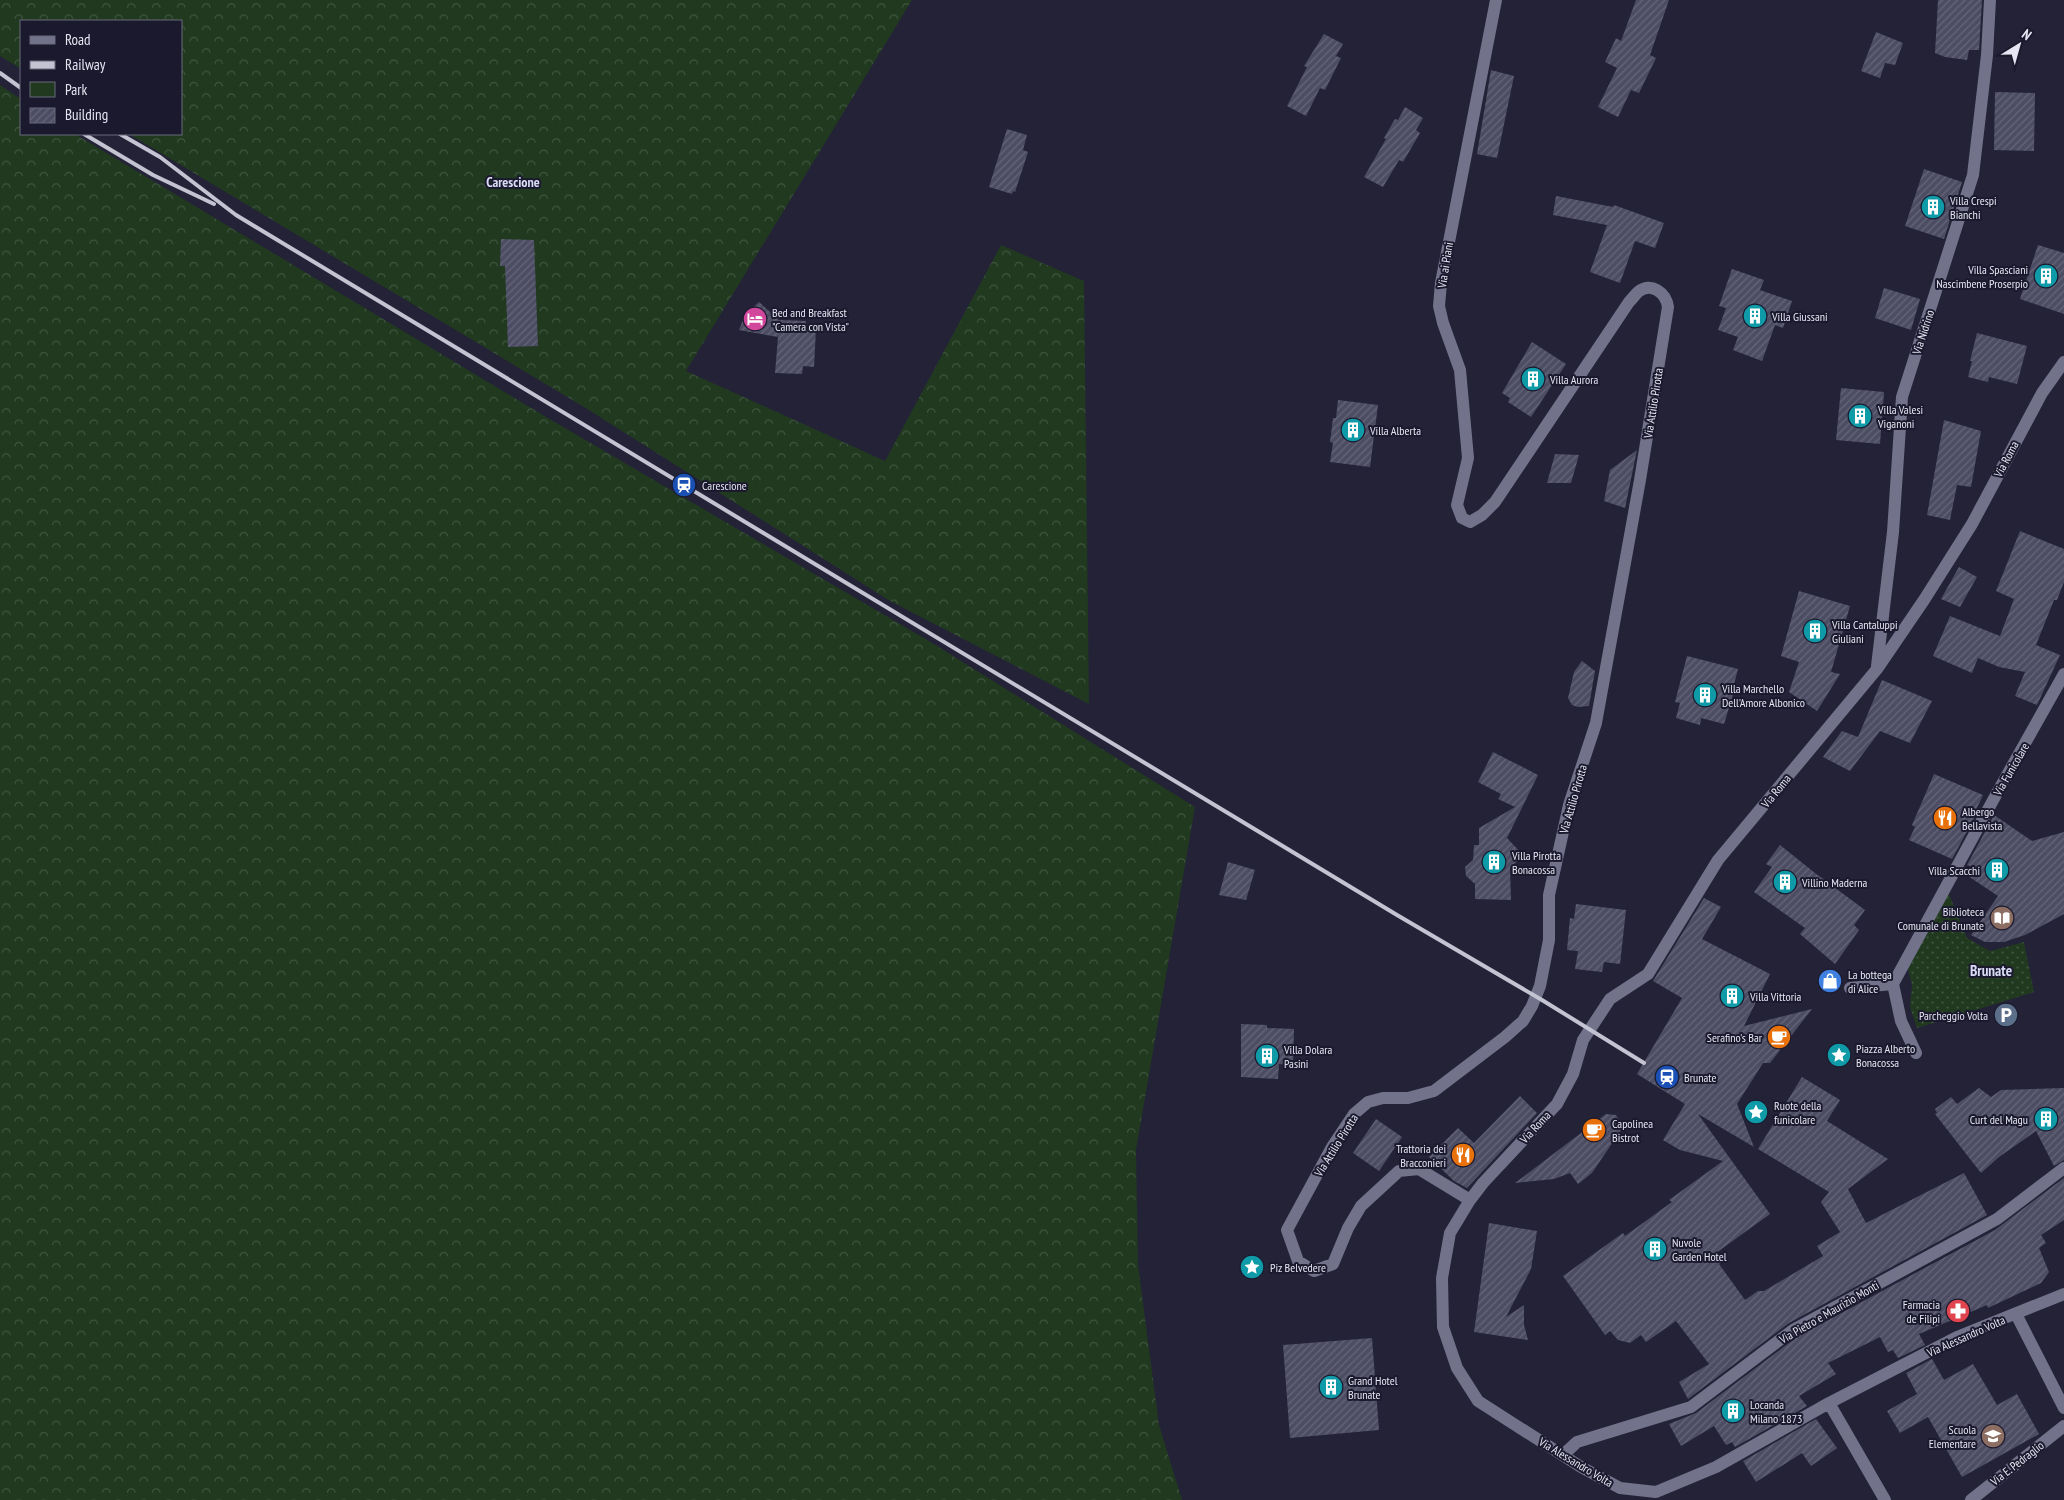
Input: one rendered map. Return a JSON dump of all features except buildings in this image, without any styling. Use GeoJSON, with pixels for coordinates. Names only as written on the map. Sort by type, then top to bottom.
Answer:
{"type":"FeatureCollection","features":[{"type":"Feature","properties":{"kind":"street","name":"Via ai Piani"},"geometry":{"type":"LineString","coordinates":[[1470,522],[1462,518],[1457,505],[1468,458],[1460,370],[1439,306],[1441,283],[1496,0]]}},
{"type":"Feature","properties":{"kind":"street","name":"Via Nidrino"},"geometry":{"type":"LineString","coordinates":[[1877,669],[1893,532],[1902,397],[1973,175],[1987,55],[1990,0]]}},
{"type":"Feature","properties":{"kind":"street","name":"Via Attilio Pirotta"},"geometry":{"type":"LineString","coordinates":[[1470,522],[1482,515],[1495,502],[1639,291],[1648,288],[1661,291],[1667,298],[1668,307],[1640,480],[1596,723],[1569,806],[1549,895],[1548,940],[1540,986],[1532,1006],[1523,1021],[1434,1091],[1408,1098],[1383,1098],[1368,1102],[1354,1114],[1332,1148],[1287,1230],[1298,1261],[1314,1272],[1333,1264],[1348,1228],[1361,1206],[1399,1171],[1419,1169],[1470,1200]]}},
{"type":"Feature","properties":{"kind":"street","name":"Via Roma"},"geometry":{"type":"LineString","coordinates":[[1470,1200],[1557,1104],[1573,1074],[1583,1040],[1610,998],[1648,974],[1718,860],[1877,669],[1972,524],[2042,394],[2064,362]]}},
{"type":"Feature","properties":{"kind":"street","name":"Via Funicolare"},"geometry":{"type":"LineString","coordinates":[[1893,984],[2064,674]]}},
{"type":"Feature","properties":{"kind":"street"},"geometry":{"type":"LineString","coordinates":[[1850,988],[1893,984],[1901,1021],[1916,1053]]}},
{"type":"Feature","properties":{"kind":"street","name":"Via Pietro e Maurizio Monti"},"geometry":{"type":"LineString","coordinates":[[1564,1455],[1577,1442],[1691,1407],[1793,1330],[1998,1219],[2064,1168]]}},
{"type":"Feature","properties":{"kind":"street","name":"Via Alessandro Volta"},"geometry":{"type":"LineString","coordinates":[[1470,1200],[1450,1233],[1442,1278],[1443,1327],[1457,1368],[1478,1401],[1581,1467],[1620,1488],[1656,1492],[1716,1467],[1829,1403],[1957,1337],[2064,1294]]}},
{"type":"Feature","properties":{"kind":"street"},"geometry":{"type":"LineString","coordinates":[[2016,1314],[2064,1408]]}},
{"type":"Feature","properties":{"kind":"street"},"geometry":{"type":"LineString","coordinates":[[1829,1403],[1885,1500]]}},
{"type":"Feature","properties":{"kind":"street","name":"Via E. Pedraglio"},"geometry":{"type":"LineString","coordinates":[[1971,1500],[2064,1426]]}},
{"type":"Feature","properties":{"kind":"green space"},"geometry":{"type":"Polygon","coordinates":[[[0,0],[912,0],[686,371],[885,461],[1001,245],[1084,281],[1089,704],[890,601],[584,407],[131,135],[182,135],[182,20],[20,20],[20,68],[0,56],[0,0]]]}},
{"type":"Feature","properties":{"kind":"green space"},"geometry":{"type":"Polygon","coordinates":[[[0,85],[20,98],[20,135],[77,135],[553,421],[929,641],[1195,807],[1136,1150],[1138,1265],[1159,1425],[1182,1500],[0,1500],[0,85]]]}},
{"type":"Feature","properties":{"kind":"green space"},"geometry":{"type":"Polygon","coordinates":[[[1948,892],[1967,938],[1990,951],[2024,942],[2034,992],[1917,1028],[1910,1007],[1912,985],[1908,969],[1948,892]]]}},
{"type":"Feature","properties":{"kind":"railway"},"geometry":{"type":"LineString","coordinates":[[0,73],[20,87]]}},
{"type":"Feature","properties":{"kind":"railway"},"geometry":{"type":"LineString","coordinates":[[86,135],[153,175],[214,204]]}},
{"type":"Feature","properties":{"kind":"railway"},"geometry":{"type":"LineString","coordinates":[[122,135],[160,157],[236,215],[1644,1063]]}},
{"type":"Feature","properties":{"kind":"place","name":"Villa Crespi Bianchi"},"geometry":{"type":"Point","coordinates":[1933,207]}},
{"type":"Feature","properties":{"kind":"place","name":"Villa Spasciani Nascimbene Proserpio"},"geometry":{"type":"Point","coordinates":[2046,276]}},
{"type":"Feature","properties":{"kind":"place","name":"Villa Giussani"},"geometry":{"type":"Point","coordinates":[1755,316]}},
{"type":"Feature","properties":{"kind":"place","name":"Bed and Breakfast \"Camera con Vista\""},"geometry":{"type":"Point","coordinates":[755,319]}},
{"type":"Feature","properties":{"kind":"place","name":"Villa Aurora"},"geometry":{"type":"Point","coordinates":[1533,379]}},
{"type":"Feature","properties":{"kind":"place","name":"Villa Valesi Viganoni"},"geometry":{"type":"Point","coordinates":[1860,416]}},
{"type":"Feature","properties":{"kind":"place","name":"Villa Alberta"},"geometry":{"type":"Point","coordinates":[1353,430]}},
{"type":"Feature","properties":{"kind":"place","name":"Carescione"},"geometry":{"type":"Point","coordinates":[684,485]}},
{"type":"Feature","properties":{"kind":"place","name":"Villa Cantaluppi Giuliani"},"geometry":{"type":"Point","coordinates":[1815,631]}},
{"type":"Feature","properties":{"kind":"place","name":"Villa Marchello Dell'Amore Albonico"},"geometry":{"type":"Point","coordinates":[1705,695]}},
{"type":"Feature","properties":{"kind":"place","name":"Albergo Bellavista"},"geometry":{"type":"Point","coordinates":[1945,818]}},
{"type":"Feature","properties":{"kind":"place","name":"Villa Pirotta Bonacossa"},"geometry":{"type":"Point","coordinates":[1494,862]}},
{"type":"Feature","properties":{"kind":"place","name":"Villa Scacchi"},"geometry":{"type":"Point","coordinates":[1997,870]}},
{"type":"Feature","properties":{"kind":"place","name":"Villino Maderna"},"geometry":{"type":"Point","coordinates":[1785,882]}},
{"type":"Feature","properties":{"kind":"place","name":"Biblioteca Comunale di Brunate"},"geometry":{"type":"Point","coordinates":[2002,918]}},
{"type":"Feature","properties":{"kind":"place","name":"La bottega di Alice"},"geometry":{"type":"Point","coordinates":[1830,981]}},
{"type":"Feature","properties":{"kind":"place","name":"Villa Vittoria"},"geometry":{"type":"Point","coordinates":[1732,996]}},
{"type":"Feature","properties":{"kind":"place","name":"Parcheggio Volta"},"geometry":{"type":"Point","coordinates":[2006,1015]}},
{"type":"Feature","properties":{"kind":"place","name":"Serafino's Bar"},"geometry":{"type":"Point","coordinates":[1779,1037]}},
{"type":"Feature","properties":{"kind":"place","name":"Piazza Alberto Bonacossa"},"geometry":{"type":"Point","coordinates":[1839,1055]}},
{"type":"Feature","properties":{"kind":"place","name":"Villa Dolara Pasini"},"geometry":{"type":"Point","coordinates":[1267,1056]}},
{"type":"Feature","properties":{"kind":"place","name":"Brunate"},"geometry":{"type":"Point","coordinates":[1667,1077]}},
{"type":"Feature","properties":{"kind":"place","name":"Ruote della funicolare"},"geometry":{"type":"Point","coordinates":[1756,1112]}},
{"type":"Feature","properties":{"kind":"place","name":"Curt del Magu"},"geometry":{"type":"Point","coordinates":[2046,1119]}},
{"type":"Feature","properties":{"kind":"place","name":"Capolinea Bistrot"},"geometry":{"type":"Point","coordinates":[1594,1130]}},
{"type":"Feature","properties":{"kind":"place","name":"Trattoria dei Bracconieri"},"geometry":{"type":"Point","coordinates":[1463,1155]}},
{"type":"Feature","properties":{"kind":"place","name":"Nuvole Garden Hotel"},"geometry":{"type":"Point","coordinates":[1655,1249]}},
{"type":"Feature","properties":{"kind":"place","name":"Piz Belvedere"},"geometry":{"type":"Point","coordinates":[1252,1267]}},
{"type":"Feature","properties":{"kind":"place","name":"Farmacia de Filipi"},"geometry":{"type":"Point","coordinates":[1958,1311]}},
{"type":"Feature","properties":{"kind":"place","name":"Grand Hotel Brunate"},"geometry":{"type":"Point","coordinates":[1331,1387]}},
{"type":"Feature","properties":{"kind":"place","name":"Locanda Milano 1873"},"geometry":{"type":"Point","coordinates":[1733,1411]}},
{"type":"Feature","properties":{"kind":"place","name":"Scuola Elementare"},"geometry":{"type":"Point","coordinates":[1993,1436]}},
{"type":"Feature","properties":{"kind":"district","name":"Carescione"},"geometry":{"type":"Point","coordinates":[513,182]}},
{"type":"Feature","properties":{"kind":"district","name":"Brunate"},"geometry":{"type":"Point","coordinates":[1991,970]}}]}
